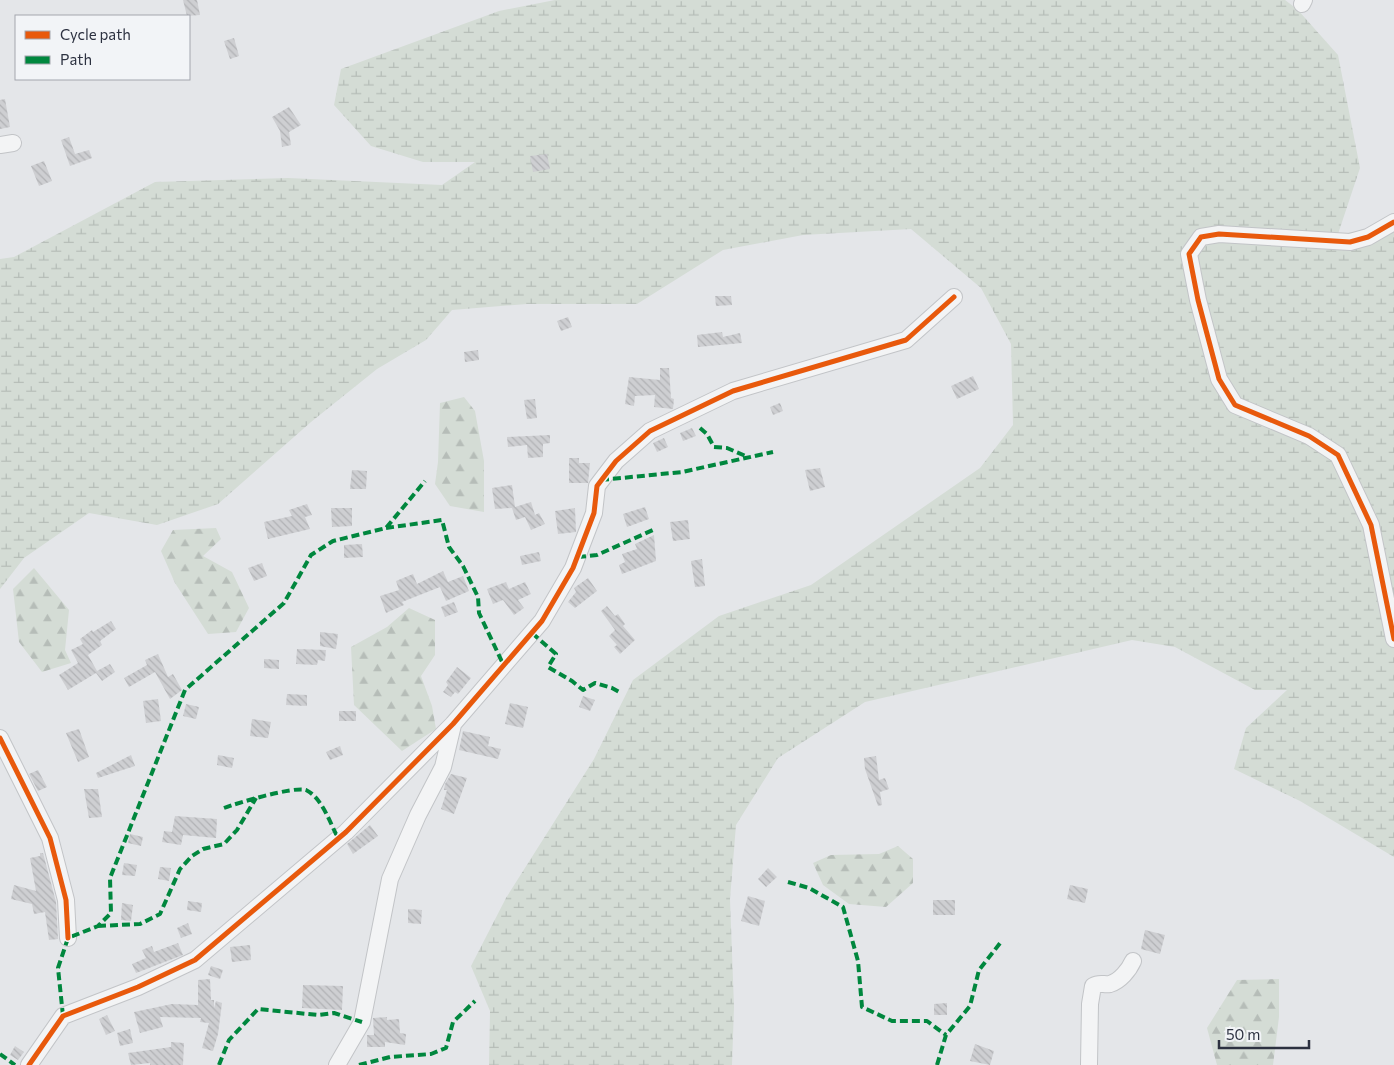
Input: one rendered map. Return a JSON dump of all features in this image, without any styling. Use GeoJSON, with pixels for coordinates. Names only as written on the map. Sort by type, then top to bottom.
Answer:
{"type":"FeatureCollection","features":[{"type":"Feature","properties":{"kind":"street"},"geometry":{"type":"LineString","coordinates":[[1394,222],[1368,237],[1350,242],[1219,234],[1201,236],[1190,254],[1198,300],[1218,379],[1235,405],[1309,436],[1338,455],[1371,525],[1394,639]]}},
{"type":"Feature","properties":{"kind":"street"},"geometry":{"type":"LineString","coordinates":[[29,1065],[63,1016],[138,987],[195,960],[346,832],[453,724],[542,621],[573,568],[594,513],[597,486],[616,462],[650,431],[733,391],[906,340],[954,297]]}},
{"type":"Feature","properties":{"kind":"street"},"geometry":{"type":"LineString","coordinates":[[337,1065],[362,1022],[390,879],[418,814],[443,767],[453,724]]}},
{"type":"Feature","properties":{"kind":"street"},"geometry":{"type":"LineString","coordinates":[[0,738],[50,838],[66,900],[68,938]]}},
{"type":"Feature","properties":{"kind":"street"},"geometry":{"type":"LineString","coordinates":[[1089,1065],[1087,1057],[1090,1004],[1094,986],[1098,983],[1110,984],[1129,970],[1133,961]]}},
{"type":"Feature","properties":{"kind":"green space"},"geometry":{"type":"Polygon","coordinates":[[[555,0],[1285,0],[1297,9],[1338,55],[1360,168],[1338,234],[1394,228],[1394,857],[1300,801],[1234,769],[1246,728],[1287,690],[1255,690],[1175,647],[1132,640],[865,702],[778,758],[736,825],[730,899],[734,1007],[732,1065],[489,1065],[490,1011],[471,966],[506,898],[594,759],[633,680],[719,616],[811,585],[980,468],[1013,425],[1011,344],[981,288],[911,229],[803,235],[723,250],[637,304],[527,304],[452,310],[426,340],[377,369],[311,422],[218,504],[157,525],[89,513],[24,558],[0,589],[0,259],[14,257],[155,182],[288,178],[442,185],[475,162],[423,162],[371,146],[334,105],[341,69],[499,11],[555,0]]]}},
{"type":"Feature","properties":{"kind":"green space"},"geometry":{"type":"Polygon","coordinates":[[[464,397],[475,411],[484,461],[484,512],[450,506],[435,484],[438,462],[440,403],[464,397]]]}},
{"type":"Feature","properties":{"kind":"green space"},"geometry":{"type":"Polygon","coordinates":[[[216,528],[221,539],[203,556],[232,572],[249,608],[236,632],[208,634],[175,583],[161,551],[173,530],[216,528]]]}},
{"type":"Feature","properties":{"kind":"green space"},"geometry":{"type":"Polygon","coordinates":[[[34,568],[69,610],[65,650],[71,663],[42,672],[19,642],[13,589],[34,568]]]}},
{"type":"Feature","properties":{"kind":"green space"},"geometry":{"type":"Polygon","coordinates":[[[409,608],[435,620],[435,655],[421,676],[432,706],[436,729],[402,751],[354,705],[351,647],[387,627],[409,608]]]}},
{"type":"Feature","properties":{"kind":"green space"},"geometry":{"type":"Polygon","coordinates":[[[898,846],[913,859],[913,883],[886,907],[849,904],[823,885],[813,863],[831,855],[879,854],[898,846]]]}},
{"type":"Feature","properties":{"kind":"green space"},"geometry":{"type":"Polygon","coordinates":[[[1279,979],[1279,1017],[1273,1065],[1217,1065],[1207,1028],[1237,980],[1279,979]]]}},
{"type":"Feature","properties":{"kind":"building"},"geometry":{"type":"Polygon","coordinates":[[[183,0],[197,0],[200,15],[187,15],[183,0]]]}},
{"type":"Feature","properties":{"kind":"building"},"geometry":{"type":"Polygon","coordinates":[[[234,38],[239,56],[230,59],[224,41],[234,38]]]}},
{"type":"Feature","properties":{"kind":"building"},"geometry":{"type":"Polygon","coordinates":[[[5,99],[10,127],[0,129],[0,100],[5,99]]]}},
{"type":"Feature","properties":{"kind":"building"},"geometry":{"type":"Polygon","coordinates":[[[289,107],[301,125],[289,132],[291,145],[282,147],[280,131],[272,117],[289,107]]]}},
{"type":"Feature","properties":{"kind":"building"},"geometry":{"type":"Polygon","coordinates":[[[69,137],[75,154],[89,150],[92,158],[70,166],[61,140],[69,137]]]}},
{"type":"Feature","properties":{"kind":"building"},"geometry":{"type":"Polygon","coordinates":[[[547,154],[550,169],[533,172],[530,156],[547,154]]]}},
{"type":"Feature","properties":{"kind":"building"},"geometry":{"type":"Polygon","coordinates":[[[44,161],[52,181],[39,186],[31,166],[44,161]]]}},
{"type":"Feature","properties":{"kind":"building"},"geometry":{"type":"Polygon","coordinates":[[[715,296],[731,296],[732,305],[716,306],[715,296]]]}},
{"type":"Feature","properties":{"kind":"building"},"geometry":{"type":"Polygon","coordinates":[[[568,317],[572,327],[561,331],[557,321],[568,317]]]}},
{"type":"Feature","properties":{"kind":"building"},"geometry":{"type":"Polygon","coordinates":[[[722,332],[723,337],[740,333],[742,343],[698,347],[697,335],[722,332]]]}},
{"type":"Feature","properties":{"kind":"building"},"geometry":{"type":"Polygon","coordinates":[[[478,350],[479,360],[465,362],[464,352],[478,350]]]}},
{"type":"Feature","properties":{"kind":"building"},"geometry":{"type":"Polygon","coordinates":[[[660,368],[669,368],[671,398],[674,399],[673,409],[654,407],[655,395],[635,396],[634,406],[625,404],[629,377],[660,380],[660,368]]]}},
{"type":"Feature","properties":{"kind":"building"},"geometry":{"type":"Polygon","coordinates":[[[973,376],[979,389],[957,399],[951,386],[973,376]]]}},
{"type":"Feature","properties":{"kind":"building"},"geometry":{"type":"Polygon","coordinates":[[[535,399],[537,418],[527,419],[524,400],[535,399]]]}},
{"type":"Feature","properties":{"kind":"building"},"geometry":{"type":"Polygon","coordinates":[[[780,403],[783,411],[773,415],[770,407],[780,403]]]}},
{"type":"Feature","properties":{"kind":"building"},"geometry":{"type":"Polygon","coordinates":[[[692,428],[696,436],[683,441],[680,433],[692,428]]]}},
{"type":"Feature","properties":{"kind":"building"},"geometry":{"type":"Polygon","coordinates":[[[550,435],[550,443],[543,444],[543,457],[528,458],[527,445],[508,447],[507,437],[550,435]]]}},
{"type":"Feature","properties":{"kind":"building"},"geometry":{"type":"Polygon","coordinates":[[[664,438],[668,447],[657,452],[653,443],[664,438]]]}},
{"type":"Feature","properties":{"kind":"building"},"geometry":{"type":"Polygon","coordinates":[[[569,458],[579,458],[579,463],[590,463],[588,483],[569,483],[569,458]]]}},
{"type":"Feature","properties":{"kind":"building"},"geometry":{"type":"Polygon","coordinates":[[[820,468],[825,487],[810,491],[805,470],[820,468]]]}},
{"type":"Feature","properties":{"kind":"building"},"geometry":{"type":"Polygon","coordinates":[[[352,470],[367,471],[366,489],[350,489],[352,470]]]}},
{"type":"Feature","properties":{"kind":"building"},"geometry":{"type":"Polygon","coordinates":[[[512,485],[515,507],[531,502],[535,515],[539,513],[545,524],[531,530],[525,517],[516,520],[512,508],[495,509],[492,488],[512,485]]]}},
{"type":"Feature","properties":{"kind":"building"},"geometry":{"type":"Polygon","coordinates":[[[307,504],[312,515],[305,517],[310,529],[268,539],[264,522],[292,516],[289,510],[307,504]]]}},
{"type":"Feature","properties":{"kind":"building"},"geometry":{"type":"Polygon","coordinates":[[[645,507],[649,519],[627,527],[623,514],[645,507]]]}},
{"type":"Feature","properties":{"kind":"building"},"geometry":{"type":"Polygon","coordinates":[[[331,508],[352,508],[352,526],[332,527],[331,508]]]}},
{"type":"Feature","properties":{"kind":"building"},"geometry":{"type":"Polygon","coordinates":[[[575,508],[576,532],[558,534],[555,511],[575,508]]]}},
{"type":"Feature","properties":{"kind":"building"},"geometry":{"type":"Polygon","coordinates":[[[688,520],[690,539],[673,541],[670,522],[688,520]]]}},
{"type":"Feature","properties":{"kind":"building"},"geometry":{"type":"Polygon","coordinates":[[[654,535],[656,561],[622,574],[619,565],[625,562],[622,554],[637,549],[635,544],[654,535]]]}},
{"type":"Feature","properties":{"kind":"building"},"geometry":{"type":"Polygon","coordinates":[[[362,544],[363,557],[344,558],[344,545],[362,544]]]}},
{"type":"Feature","properties":{"kind":"building"},"geometry":{"type":"Polygon","coordinates":[[[539,552],[541,561],[522,565],[520,556],[539,552]]]}},
{"type":"Feature","properties":{"kind":"building"},"geometry":{"type":"Polygon","coordinates":[[[702,559],[705,586],[695,587],[691,561],[702,559]]]}},
{"type":"Feature","properties":{"kind":"building"},"geometry":{"type":"Polygon","coordinates":[[[262,563],[267,576],[254,581],[248,568],[262,563]]]}},
{"type":"Feature","properties":{"kind":"building"},"geometry":{"type":"Polygon","coordinates":[[[443,571],[448,582],[463,576],[469,591],[446,601],[440,587],[402,602],[404,605],[386,613],[380,596],[399,590],[396,581],[413,574],[417,584],[443,571]]]}},
{"type":"Feature","properties":{"kind":"building"},"geometry":{"type":"Polygon","coordinates":[[[588,578],[597,591],[575,608],[568,602],[576,592],[574,588],[588,578]]]}},
{"type":"Feature","properties":{"kind":"building"},"geometry":{"type":"Polygon","coordinates":[[[506,582],[509,589],[525,582],[531,594],[518,600],[524,608],[514,615],[503,600],[493,604],[487,589],[506,582]]]}},
{"type":"Feature","properties":{"kind":"building"},"geometry":{"type":"Polygon","coordinates":[[[454,602],[458,612],[445,617],[441,607],[454,602]]]}},
{"type":"Feature","properties":{"kind":"building"},"geometry":{"type":"Polygon","coordinates":[[[607,606],[615,616],[618,614],[625,624],[623,626],[635,640],[620,654],[614,647],[617,645],[609,636],[615,630],[601,611],[607,606]]]}},
{"type":"Feature","properties":{"kind":"building"},"geometry":{"type":"Polygon","coordinates":[[[111,621],[116,629],[100,641],[102,645],[88,655],[97,671],[110,664],[115,672],[102,681],[96,673],[68,690],[59,675],[78,663],[71,650],[83,644],[80,639],[92,630],[93,632],[111,621]]]}},
{"type":"Feature","properties":{"kind":"building"},"geometry":{"type":"Polygon","coordinates":[[[320,632],[338,634],[336,649],[320,646],[320,632]]]}},
{"type":"Feature","properties":{"kind":"building"},"geometry":{"type":"Polygon","coordinates":[[[297,649],[326,650],[325,661],[318,660],[317,665],[296,664],[297,649]]]}},
{"type":"Feature","properties":{"kind":"building"},"geometry":{"type":"Polygon","coordinates":[[[158,654],[168,677],[173,674],[182,690],[170,699],[155,672],[129,687],[124,678],[147,665],[145,660],[158,654]]]}},
{"type":"Feature","properties":{"kind":"building"},"geometry":{"type":"Polygon","coordinates":[[[264,659],[279,660],[279,669],[264,668],[264,659]]]}},
{"type":"Feature","properties":{"kind":"building"},"geometry":{"type":"Polygon","coordinates":[[[457,667],[471,678],[458,694],[455,692],[451,697],[443,692],[448,685],[446,682],[457,667]]]}},
{"type":"Feature","properties":{"kind":"building"},"geometry":{"type":"Polygon","coordinates":[[[287,694],[307,695],[307,706],[286,705],[287,694]]]}},
{"type":"Feature","properties":{"kind":"building"},"geometry":{"type":"Polygon","coordinates":[[[583,696],[595,700],[590,711],[579,707],[583,696]]]}},
{"type":"Feature","properties":{"kind":"building"},"geometry":{"type":"Polygon","coordinates":[[[158,699],[161,721],[146,723],[143,701],[158,699]]]}},
{"type":"Feature","properties":{"kind":"building"},"geometry":{"type":"Polygon","coordinates":[[[510,703],[528,707],[523,728],[505,724],[510,703]]]}},
{"type":"Feature","properties":{"kind":"building"},"geometry":{"type":"Polygon","coordinates":[[[186,704],[199,707],[196,719],[183,716],[186,704]]]}},
{"type":"Feature","properties":{"kind":"building"},"geometry":{"type":"Polygon","coordinates":[[[339,711],[356,711],[356,721],[339,721],[339,711]]]}},
{"type":"Feature","properties":{"kind":"building"},"geometry":{"type":"Polygon","coordinates":[[[252,719],[271,722],[268,738],[250,736],[252,719]]]}},
{"type":"Feature","properties":{"kind":"building"},"geometry":{"type":"Polygon","coordinates":[[[79,729],[89,757],[78,762],[66,733],[79,729]]]}},
{"type":"Feature","properties":{"kind":"building"},"geometry":{"type":"Polygon","coordinates":[[[463,731],[490,737],[488,746],[501,749],[498,759],[459,750],[463,731]]]}},
{"type":"Feature","properties":{"kind":"building"},"geometry":{"type":"Polygon","coordinates":[[[340,746],[343,755],[330,760],[326,752],[340,746]]]}},
{"type":"Feature","properties":{"kind":"building"},"geometry":{"type":"Polygon","coordinates":[[[131,755],[135,766],[98,778],[96,773],[131,755]]]}},
{"type":"Feature","properties":{"kind":"building"},"geometry":{"type":"Polygon","coordinates":[[[218,755],[234,758],[232,768],[217,765],[218,755]]]}},
{"type":"Feature","properties":{"kind":"building"},"geometry":{"type":"Polygon","coordinates":[[[876,756],[879,780],[885,778],[889,789],[880,792],[882,805],[878,806],[865,769],[864,758],[876,756]]]}},
{"type":"Feature","properties":{"kind":"building"},"geometry":{"type":"Polygon","coordinates":[[[38,770],[47,787],[38,791],[29,774],[38,770]]]}},
{"type":"Feature","properties":{"kind":"building"},"geometry":{"type":"Polygon","coordinates":[[[451,774],[467,778],[454,814],[441,809],[447,790],[444,790],[445,784],[451,774]]]}},
{"type":"Feature","properties":{"kind":"building"},"geometry":{"type":"Polygon","coordinates":[[[84,789],[98,789],[102,817],[89,818],[84,789]]]}},
{"type":"Feature","properties":{"kind":"building"},"geometry":{"type":"Polygon","coordinates":[[[175,816],[217,819],[216,838],[183,835],[181,845],[162,842],[164,831],[172,832],[175,816]]]}},
{"type":"Feature","properties":{"kind":"building"},"geometry":{"type":"Polygon","coordinates":[[[370,825],[378,836],[353,854],[347,844],[370,825]]]}},
{"type":"Feature","properties":{"kind":"building"},"geometry":{"type":"Polygon","coordinates":[[[130,834],[143,837],[141,846],[128,843],[130,834]]]}},
{"type":"Feature","properties":{"kind":"building"},"geometry":{"type":"Polygon","coordinates":[[[40,853],[43,853],[56,902],[58,939],[49,940],[45,912],[34,914],[32,904],[11,899],[14,885],[36,891],[30,858],[40,856],[40,853]]]}},
{"type":"Feature","properties":{"kind":"building"},"geometry":{"type":"Polygon","coordinates":[[[124,863],[137,865],[135,876],[122,875],[124,863]]]}},
{"type":"Feature","properties":{"kind":"building"},"geometry":{"type":"Polygon","coordinates":[[[160,867],[171,868],[169,881],[158,879],[160,867]]]}},
{"type":"Feature","properties":{"kind":"building"},"geometry":{"type":"Polygon","coordinates":[[[768,868],[777,877],[766,887],[758,879],[768,868]]]}},
{"type":"Feature","properties":{"kind":"building"},"geometry":{"type":"Polygon","coordinates":[[[1070,885],[1088,889],[1085,903],[1067,899],[1070,885]]]}},
{"type":"Feature","properties":{"kind":"building"},"geometry":{"type":"Polygon","coordinates":[[[748,896],[765,901],[759,926],[741,921],[748,896]]]}},
{"type":"Feature","properties":{"kind":"building"},"geometry":{"type":"Polygon","coordinates":[[[933,900],[955,900],[955,915],[933,915],[933,900]]]}},
{"type":"Feature","properties":{"kind":"building"},"geometry":{"type":"Polygon","coordinates":[[[188,901],[202,903],[201,912],[187,910],[188,901]]]}},
{"type":"Feature","properties":{"kind":"building"},"geometry":{"type":"Polygon","coordinates":[[[122,903],[133,905],[131,921],[121,920],[122,903]]]}},
{"type":"Feature","properties":{"kind":"building"},"geometry":{"type":"Polygon","coordinates":[[[408,909],[422,910],[421,924],[408,923],[408,909]]]}},
{"type":"Feature","properties":{"kind":"building"},"geometry":{"type":"Polygon","coordinates":[[[188,923],[192,934],[181,938],[177,928],[188,923]]]}},
{"type":"Feature","properties":{"kind":"building"},"geometry":{"type":"Polygon","coordinates":[[[1145,930],[1165,935],[1160,954],[1141,949],[1145,930]]]}},
{"type":"Feature","properties":{"kind":"building"},"geometry":{"type":"Polygon","coordinates":[[[178,943],[183,955],[136,973],[132,964],[146,958],[142,950],[152,946],[154,952],[178,943]]]}},
{"type":"Feature","properties":{"kind":"building"},"geometry":{"type":"Polygon","coordinates":[[[250,945],[251,960],[232,962],[230,947],[250,945]]]}},
{"type":"Feature","properties":{"kind":"building"},"geometry":{"type":"Polygon","coordinates":[[[211,966],[223,970],[220,979],[208,975],[211,966]]]}},
{"type":"Feature","properties":{"kind":"building"},"geometry":{"type":"Polygon","coordinates":[[[210,979],[211,1000],[214,1000],[214,1008],[216,1001],[222,1003],[218,1034],[213,1051],[202,1048],[209,1023],[200,1022],[201,1018],[160,1017],[163,1027],[140,1033],[134,1012],[172,1004],[198,1005],[198,980],[210,979]]]}},
{"type":"Feature","properties":{"kind":"building"},"geometry":{"type":"Polygon","coordinates":[[[303,985],[343,986],[342,1010],[302,1008],[303,985]]]}},
{"type":"Feature","properties":{"kind":"building"},"geometry":{"type":"Polygon","coordinates":[[[947,1003],[947,1015],[934,1015],[934,1004],[947,1003]]]}},
{"type":"Feature","properties":{"kind":"building"},"geometry":{"type":"Polygon","coordinates":[[[107,1015],[115,1031],[106,1035],[99,1019],[107,1015]]]}},
{"type":"Feature","properties":{"kind":"building"},"geometry":{"type":"Polygon","coordinates":[[[387,1017],[387,1020],[399,1019],[400,1033],[406,1034],[405,1045],[385,1042],[385,1047],[367,1047],[367,1035],[374,1035],[373,1018],[387,1017]]]}},
{"type":"Feature","properties":{"kind":"building"},"geometry":{"type":"Polygon","coordinates":[[[130,1029],[133,1043],[120,1046],[117,1033],[130,1029]]]}},
{"type":"Feature","properties":{"kind":"building"},"geometry":{"type":"Polygon","coordinates":[[[171,1042],[184,1043],[183,1065],[150,1065],[150,1063],[131,1065],[128,1053],[171,1047],[171,1042]]]}},
{"type":"Feature","properties":{"kind":"building"},"geometry":{"type":"Polygon","coordinates":[[[975,1044],[994,1051],[990,1065],[970,1061],[975,1044]]]}},
{"type":"Feature","properties":{"kind":"building"},"geometry":{"type":"Polygon","coordinates":[[[15,1046],[24,1052],[18,1060],[10,1055],[15,1046]]]}},
{"type":"Feature","properties":{"kind":"marked path"},"geometry":{"type":"LineString","coordinates":[[700,428],[707,434],[714,447],[727,448],[748,457]]}},
{"type":"Feature","properties":{"kind":"marked path"},"geometry":{"type":"LineString","coordinates":[[601,480],[682,472],[773,452]]}},
{"type":"Feature","properties":{"kind":"marked path"},"geometry":{"type":"LineString","coordinates":[[63,1016],[58,968],[68,938],[98,926],[111,913],[110,878],[185,690],[284,603],[311,555],[333,541],[386,528],[425,481]]}},
{"type":"Feature","properties":{"kind":"marked path"},"geometry":{"type":"LineString","coordinates":[[386,528],[442,520],[449,547],[463,566],[478,597],[479,613],[504,666]]}},
{"type":"Feature","properties":{"kind":"marked path"},"geometry":{"type":"LineString","coordinates":[[578,557],[597,555],[653,530]]}},
{"type":"Feature","properties":{"kind":"marked path"},"geometry":{"type":"LineString","coordinates":[[532,633],[556,654],[548,667],[583,690],[595,683],[621,693]]}},
{"type":"Feature","properties":{"kind":"marked path"},"geometry":{"type":"LineString","coordinates":[[224,808],[290,790],[306,790],[320,803],[336,834],[346,832]]}},
{"type":"Feature","properties":{"kind":"marked path"},"geometry":{"type":"LineString","coordinates":[[98,926],[140,924],[160,914],[180,869],[192,856],[203,849],[224,844],[237,830],[256,798]]}},
{"type":"Feature","properties":{"kind":"marked path"},"geometry":{"type":"LineString","coordinates":[[788,882],[809,888],[843,907],[858,961],[862,1007],[892,1021],[927,1021],[946,1035]]}},
{"type":"Feature","properties":{"kind":"marked path"},"geometry":{"type":"LineString","coordinates":[[937,1065],[946,1035],[970,1006],[979,970],[1001,942]]}},
{"type":"Feature","properties":{"kind":"marked path"},"geometry":{"type":"LineString","coordinates":[[359,1065],[390,1057],[431,1054],[446,1048],[453,1022],[475,1001]]}},
{"type":"Feature","properties":{"kind":"marked path"},"geometry":{"type":"LineString","coordinates":[[219,1065],[229,1040],[258,1009],[318,1015],[334,1013],[362,1022]]}},
{"type":"Feature","properties":{"kind":"marked path"},"geometry":{"type":"LineString","coordinates":[[0,1054],[15,1065]]}},
{"type":"Feature","properties":{"kind":"cycle path"},"geometry":{"type":"LineString","coordinates":[[1394,222],[1368,237],[1350,242],[1219,234],[1201,237],[1189,254],[1198,300],[1219,379],[1235,405],[1309,436],[1338,455],[1371,525],[1394,639]]}},
{"type":"Feature","properties":{"kind":"cycle path"},"geometry":{"type":"LineString","coordinates":[[29,1065],[63,1016],[138,987],[195,960],[346,832],[453,724],[542,621],[573,568],[594,513],[597,486],[616,461],[650,431],[733,391],[906,340],[954,297]]}},
{"type":"Feature","properties":{"kind":"cycle path"},"geometry":{"type":"LineString","coordinates":[[0,738],[50,838],[66,900],[68,938]]}}]}
